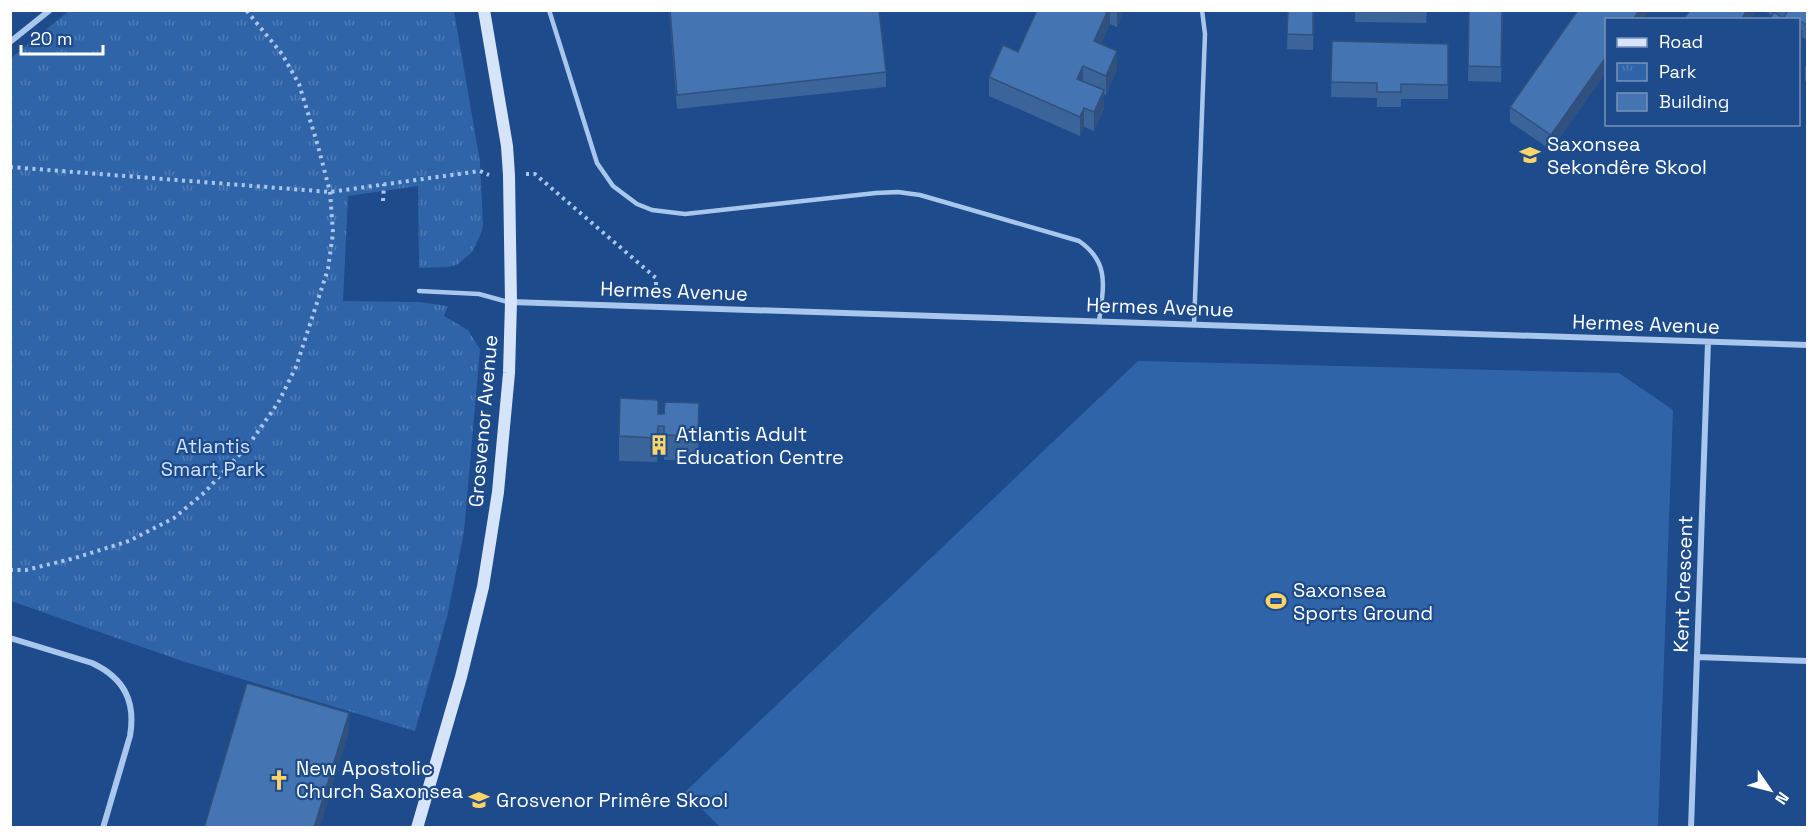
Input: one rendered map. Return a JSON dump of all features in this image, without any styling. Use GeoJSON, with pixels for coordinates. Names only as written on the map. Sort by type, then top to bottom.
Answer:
{"type":"FeatureCollection","features":[{"type":"Feature","properties":{"kind":"street"},"geometry":{"type":"LineString","coordinates":[[10,42],[50,10]]}},
{"type":"Feature","properties":{"kind":"street","name":"Grosvenor Avenue"},"geometry":{"type":"LineString","coordinates":[[417,828],[472,632],[491,542],[509,373],[511,303],[507,146],[484,10]]}},
{"type":"Feature","properties":{"kind":"street","name":"Hermes Avenue"},"geometry":{"type":"LineString","coordinates":[[511,303],[1808,345]]}},
{"type":"Feature","properties":{"kind":"street","name":"Kent Crescent"},"geometry":{"type":"LineString","coordinates":[[1691,828],[1708,342]]}},
{"type":"Feature","properties":{"kind":"street"},"geometry":{"type":"LineString","coordinates":[[10,638],[104,668],[118,681],[128,697],[132,710],[130,736],[103,828]]}},
{"type":"Feature","properties":{"kind":"street"},"geometry":{"type":"LineString","coordinates":[[1697,657],[1808,661]]}},
{"type":"Feature","properties":{"kind":"lane"},"geometry":{"type":"LineString","coordinates":[[549,10],[597,163],[613,186],[637,204],[652,210],[685,214],[876,193],[898,192],[920,195],[1079,241],[1085,245],[1098,259],[1102,271],[1099,322]]}},
{"type":"Feature","properties":{"kind":"lane"},"geometry":{"type":"LineString","coordinates":[[1194,325],[1205,34],[1202,10]]}},
{"type":"Feature","properties":{"kind":"lane"},"geometry":{"type":"LineString","coordinates":[[419,291],[479,294],[511,303]]}},
{"type":"Feature","properties":{"kind":"path"},"geometry":{"type":"LineString","coordinates":[[10,570],[26,570],[129,541],[174,518],[206,492],[250,443],[278,403],[296,368],[328,269],[333,233],[330,192],[299,84],[282,54],[246,10]]}},
{"type":"Feature","properties":{"kind":"path"},"geometry":{"type":"LineString","coordinates":[[10,167],[330,192],[480,171],[492,176]]}},
{"type":"Feature","properties":{"kind":"path"},"geometry":{"type":"LineString","coordinates":[[524,173],[535,174],[656,278],[655,307]]}},
{"type":"Feature","properties":{"kind":"path"},"geometry":{"type":"LineString","coordinates":[[383,201],[384,184]]}},
{"type":"Feature","properties":{"kind":"green space","name":"Atlantis Smart Park"},"geometry":{"type":"Polygon","coordinates":[[[70,10],[454,11],[480,162],[483,226],[472,252],[458,264],[449,267],[419,268],[418,186],[348,196],[343,301],[419,302],[448,306],[444,316],[468,330],[480,349],[464,532],[447,617],[415,731],[182,661],[11,601],[11,58],[70,10]]]}},
{"type":"Feature","properties":{"kind":"green space","name":"Saxonsea Sports Ground"},"geometry":{"type":"Polygon","coordinates":[[[1138,361],[1619,373],[1673,410],[1658,827],[720,827],[685,792],[1138,361]]]}},
{"type":"Feature","properties":{"kind":"building"},"geometry":{"type":"Polygon","coordinates":[[[670,10],[879,10],[886,72],[677,95],[670,10]]]}},
{"type":"Feature","properties":{"kind":"building"},"geometry":{"type":"Polygon","coordinates":[[[1037,10],[1108,10],[1094,41],[1117,51],[1106,76],[1083,66],[1077,79],[1104,90],[1094,112],[1084,108],[1080,117],[989,77],[1003,45],[1018,52],[1037,10]]]}},
{"type":"Feature","properties":{"kind":"building"},"geometry":{"type":"Polygon","coordinates":[[[1288,10],[1313,10],[1313,35],[1287,34],[1288,10]]]}},
{"type":"Feature","properties":{"kind":"building"},"geometry":{"type":"Polygon","coordinates":[[[1469,10],[1502,10],[1501,67],[1468,66],[1469,10]]]}},
{"type":"Feature","properties":{"kind":"building"},"geometry":{"type":"Polygon","coordinates":[[[1578,10],[1639,10],[1634,18],[1605,18],[1605,58],[1551,135],[1510,107],[1578,10]]]}},
{"type":"Feature","properties":{"kind":"building"},"geometry":{"type":"Polygon","coordinates":[[[1690,10],[1747,10],[1742,18],[1684,18],[1690,10]]]}},
{"type":"Feature","properties":{"kind":"building"},"geometry":{"type":"Polygon","coordinates":[[[1785,10],[1804,10],[1808,13],[1808,26],[1800,21],[1800,18],[1783,18],[1787,12],[1785,10]]]}},
{"type":"Feature","properties":{"kind":"building"},"geometry":{"type":"Polygon","coordinates":[[[1774,12],[1783,18],[1770,18],[1774,12]]]}},
{"type":"Feature","properties":{"kind":"building"},"geometry":{"type":"Polygon","coordinates":[[[1332,41],[1448,44],[1448,85],[1401,84],[1401,92],[1377,92],[1377,83],[1331,82],[1332,41]]]}},
{"type":"Feature","properties":{"kind":"building"},"geometry":{"type":"Polygon","coordinates":[[[620,398],[658,400],[658,414],[664,414],[665,402],[699,403],[698,436],[664,435],[664,426],[658,426],[657,438],[619,436],[620,398]]]}},
{"type":"Feature","properties":{"kind":"building","name":"New Apostolic Church Saxonsea"},"geometry":{"type":"Polygon","coordinates":[[[247,683],[349,713],[314,828],[204,828],[247,683]]]}},
{"type":"Feature","properties":{"kind":"place","name":"Saxonsea Sekondêre Skool"},"geometry":{"type":"Point","coordinates":[1530,155]}},
{"type":"Feature","properties":{"kind":"place","name":"Atlantis Adult Education Centre"},"geometry":{"type":"Point","coordinates":[659,445]}},
{"type":"Feature","properties":{"kind":"place","name":"Saxonsea Sports Ground"},"geometry":{"type":"Point","coordinates":[1276,601]}},
{"type":"Feature","properties":{"kind":"place","name":"New Apostolic Church Saxonsea"},"geometry":{"type":"Point","coordinates":[279,780]}},
{"type":"Feature","properties":{"kind":"place","name":"Grosvenor Primêre Skool"},"geometry":{"type":"Point","coordinates":[479,800]}}]}
